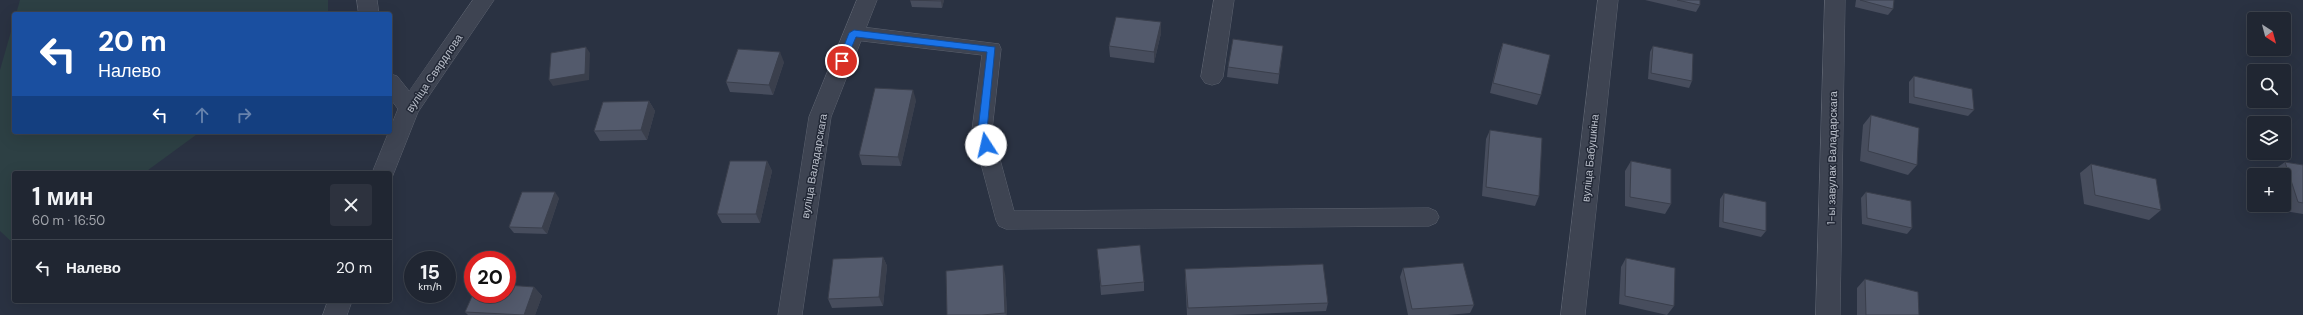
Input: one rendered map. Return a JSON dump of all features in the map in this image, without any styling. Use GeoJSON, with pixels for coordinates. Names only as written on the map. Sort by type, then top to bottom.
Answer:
{"type":"FeatureCollection","features":[{"type":"Feature","properties":{"kind":"street"},"geometry":{"type":"LineString","coordinates":[[367,0],[369,12]]}},
{"type":"Feature","properties":{"kind":"street","name":"вуліца Свярдлова"},"geometry":{"type":"LineString","coordinates":[[384,171],[409,108],[484,0]]}},
{"type":"Feature","properties":{"kind":"street","name":"вуліца Валадарскага"},"geometry":{"type":"LineString","coordinates":[[790,315],[820,117],[867,0]]}},
{"type":"Feature","properties":{"kind":"street"},"geometry":{"type":"LineString","coordinates":[[1212,77],[1224,0]]}},
{"type":"Feature","properties":{"kind":"street","name":"вуліца Бабушкіна"},"geometry":{"type":"LineString","coordinates":[[1573,315],[1608,0]]}},
{"type":"Feature","properties":{"kind":"street","name":"1-ы завулак Валадарскага"},"geometry":{"type":"LineString","coordinates":[[1828,315],[1835,0]]}},
{"type":"Feature","properties":{"kind":"street"},"geometry":{"type":"LineString","coordinates":[[392,85],[409,108]]}},
{"type":"Feature","properties":{"kind":"street"},"geometry":{"type":"LineString","coordinates":[[335,315],[339,303]]}},
{"type":"Feature","properties":{"kind":"lane"},"geometry":{"type":"LineString","coordinates":[[854,33],[992,49],[982,130],[1006,220],[1429,217]]}},
{"type":"Feature","properties":{"kind":"green space"},"geometry":{"type":"Polygon","coordinates":[[[20,0],[328,0],[328,12],[17,12],[20,0]]]}},
{"type":"Feature","properties":{"kind":"green space"},"geometry":{"type":"Polygon","coordinates":[[[12,28],[12,134],[197,134],[147,171],[12,171],[12,242],[0,231],[0,70],[12,28]]]}},
{"type":"Feature","properties":{"kind":"building"},"geometry":{"type":"Polygon","coordinates":[[[910,0],[941,0],[941,1],[910,0]]]}},
{"type":"Feature","properties":{"kind":"building"},"geometry":{"type":"Polygon","coordinates":[[[1677,0],[1700,0],[1700,5],[1677,0]]]}},
{"type":"Feature","properties":{"kind":"building"},"geometry":{"type":"Polygon","coordinates":[[[1860,0],[1894,0],[1893,9],[1860,0]]]}},
{"type":"Feature","properties":{"kind":"building"},"geometry":{"type":"Polygon","coordinates":[[[1116,17],[1161,22],[1154,52],[1109,46],[1116,17]]]}},
{"type":"Feature","properties":{"kind":"building"},"geometry":{"type":"Polygon","coordinates":[[[1233,39],[1283,46],[1279,74],[1228,67],[1233,39]]]}},
{"type":"Feature","properties":{"kind":"building"},"geometry":{"type":"Polygon","coordinates":[[[1503,43],[1550,55],[1541,95],[1493,83],[1503,43]]]}},
{"type":"Feature","properties":{"kind":"building"},"geometry":{"type":"Polygon","coordinates":[[[1653,46],[1693,54],[1692,81],[1651,73],[1653,46]]]}},
{"type":"Feature","properties":{"kind":"building"},"geometry":{"type":"Polygon","coordinates":[[[586,47],[585,74],[549,80],[551,53],[586,47]]]}},
{"type":"Feature","properties":{"kind":"building"},"geometry":{"type":"Polygon","coordinates":[[[738,49],[780,52],[769,85],[726,82],[738,49]]]}},
{"type":"Feature","properties":{"kind":"building"},"geometry":{"type":"Polygon","coordinates":[[[1914,76],[1972,89],[1974,110],[1914,97],[1914,76]]]}},
{"type":"Feature","properties":{"kind":"building"},"geometry":{"type":"Polygon","coordinates":[[[875,88],[913,90],[898,157],[859,155],[875,88]]]}},
{"type":"Feature","properties":{"kind":"building"},"geometry":{"type":"Polygon","coordinates":[[[649,101],[641,130],[594,131],[603,102],[649,101]]]}},
{"type":"Feature","properties":{"kind":"building"},"geometry":{"type":"Polygon","coordinates":[[[1871,115],[1919,128],[1917,165],[1868,151],[1871,115]]]}},
{"type":"Feature","properties":{"kind":"building"},"geometry":{"type":"Polygon","coordinates":[[[1490,130],[1542,138],[1539,196],[1486,187],[1490,130]]]}},
{"type":"Feature","properties":{"kind":"building"},"geometry":{"type":"Polygon","coordinates":[[[730,161],[767,161],[756,214],[717,214],[730,161]]]}},
{"type":"Feature","properties":{"kind":"building"},"geometry":{"type":"Polygon","coordinates":[[[1631,161],[1671,169],[1671,204],[1630,197],[1631,161]]]}},
{"type":"Feature","properties":{"kind":"building"},"geometry":{"type":"Polygon","coordinates":[[[2285,162],[2303,165],[2303,203],[2298,202],[2291,180],[2291,168],[2287,168],[2285,162]]]}},
{"type":"Feature","properties":{"kind":"building"},"geometry":{"type":"Polygon","coordinates":[[[2091,164],[2156,179],[2161,210],[2095,195],[2091,164]]]}},
{"type":"Feature","properties":{"kind":"building"},"geometry":{"type":"Polygon","coordinates":[[[522,192],[555,192],[542,228],[509,227],[522,192]]]}},
{"type":"Feature","properties":{"kind":"building"},"geometry":{"type":"Polygon","coordinates":[[[1866,192],[1911,201],[1912,228],[1867,218],[1866,192]]]}},
{"type":"Feature","properties":{"kind":"building"},"geometry":{"type":"Polygon","coordinates":[[[1724,193],[1766,202],[1766,231],[1723,222],[1724,193]]]}},
{"type":"Feature","properties":{"kind":"building"},"geometry":{"type":"Polygon","coordinates":[[[1140,245],[1144,282],[1101,286],[1097,249],[1140,245]]]}},
{"type":"Feature","properties":{"kind":"building"},"geometry":{"type":"Polygon","coordinates":[[[883,257],[879,297],[828,299],[833,259],[883,257]]]}},
{"type":"Feature","properties":{"kind":"building"},"geometry":{"type":"Polygon","coordinates":[[[1626,258],[1675,268],[1674,306],[1625,296],[1626,258]]]}},
{"type":"Feature","properties":{"kind":"building"},"geometry":{"type":"Polygon","coordinates":[[[1463,263],[1474,305],[1412,309],[1403,268],[1463,263]]]}},
{"type":"Feature","properties":{"kind":"building"},"geometry":{"type":"Polygon","coordinates":[[[1323,264],[1328,303],[1188,308],[1185,269],[1323,264]]]}},
{"type":"Feature","properties":{"kind":"building"},"geometry":{"type":"Polygon","coordinates":[[[1003,265],[1005,313],[982,315],[947,315],[946,271],[1003,265]]]}},
{"type":"Feature","properties":{"kind":"building"},"geometry":{"type":"Polygon","coordinates":[[[1865,279],[1918,292],[1919,315],[1866,315],[1865,279]]]}},
{"type":"Feature","properties":{"kind":"building"},"geometry":{"type":"Polygon","coordinates":[[[516,286],[534,287],[524,315],[465,312],[469,303],[516,303],[516,286]]]}},
{"type":"Feature","properties":{"kind":"route"},"geometry":{"type":"LineString","coordinates":[[842,61],[854,33],[992,49],[982,130],[986,145]]}}]}
